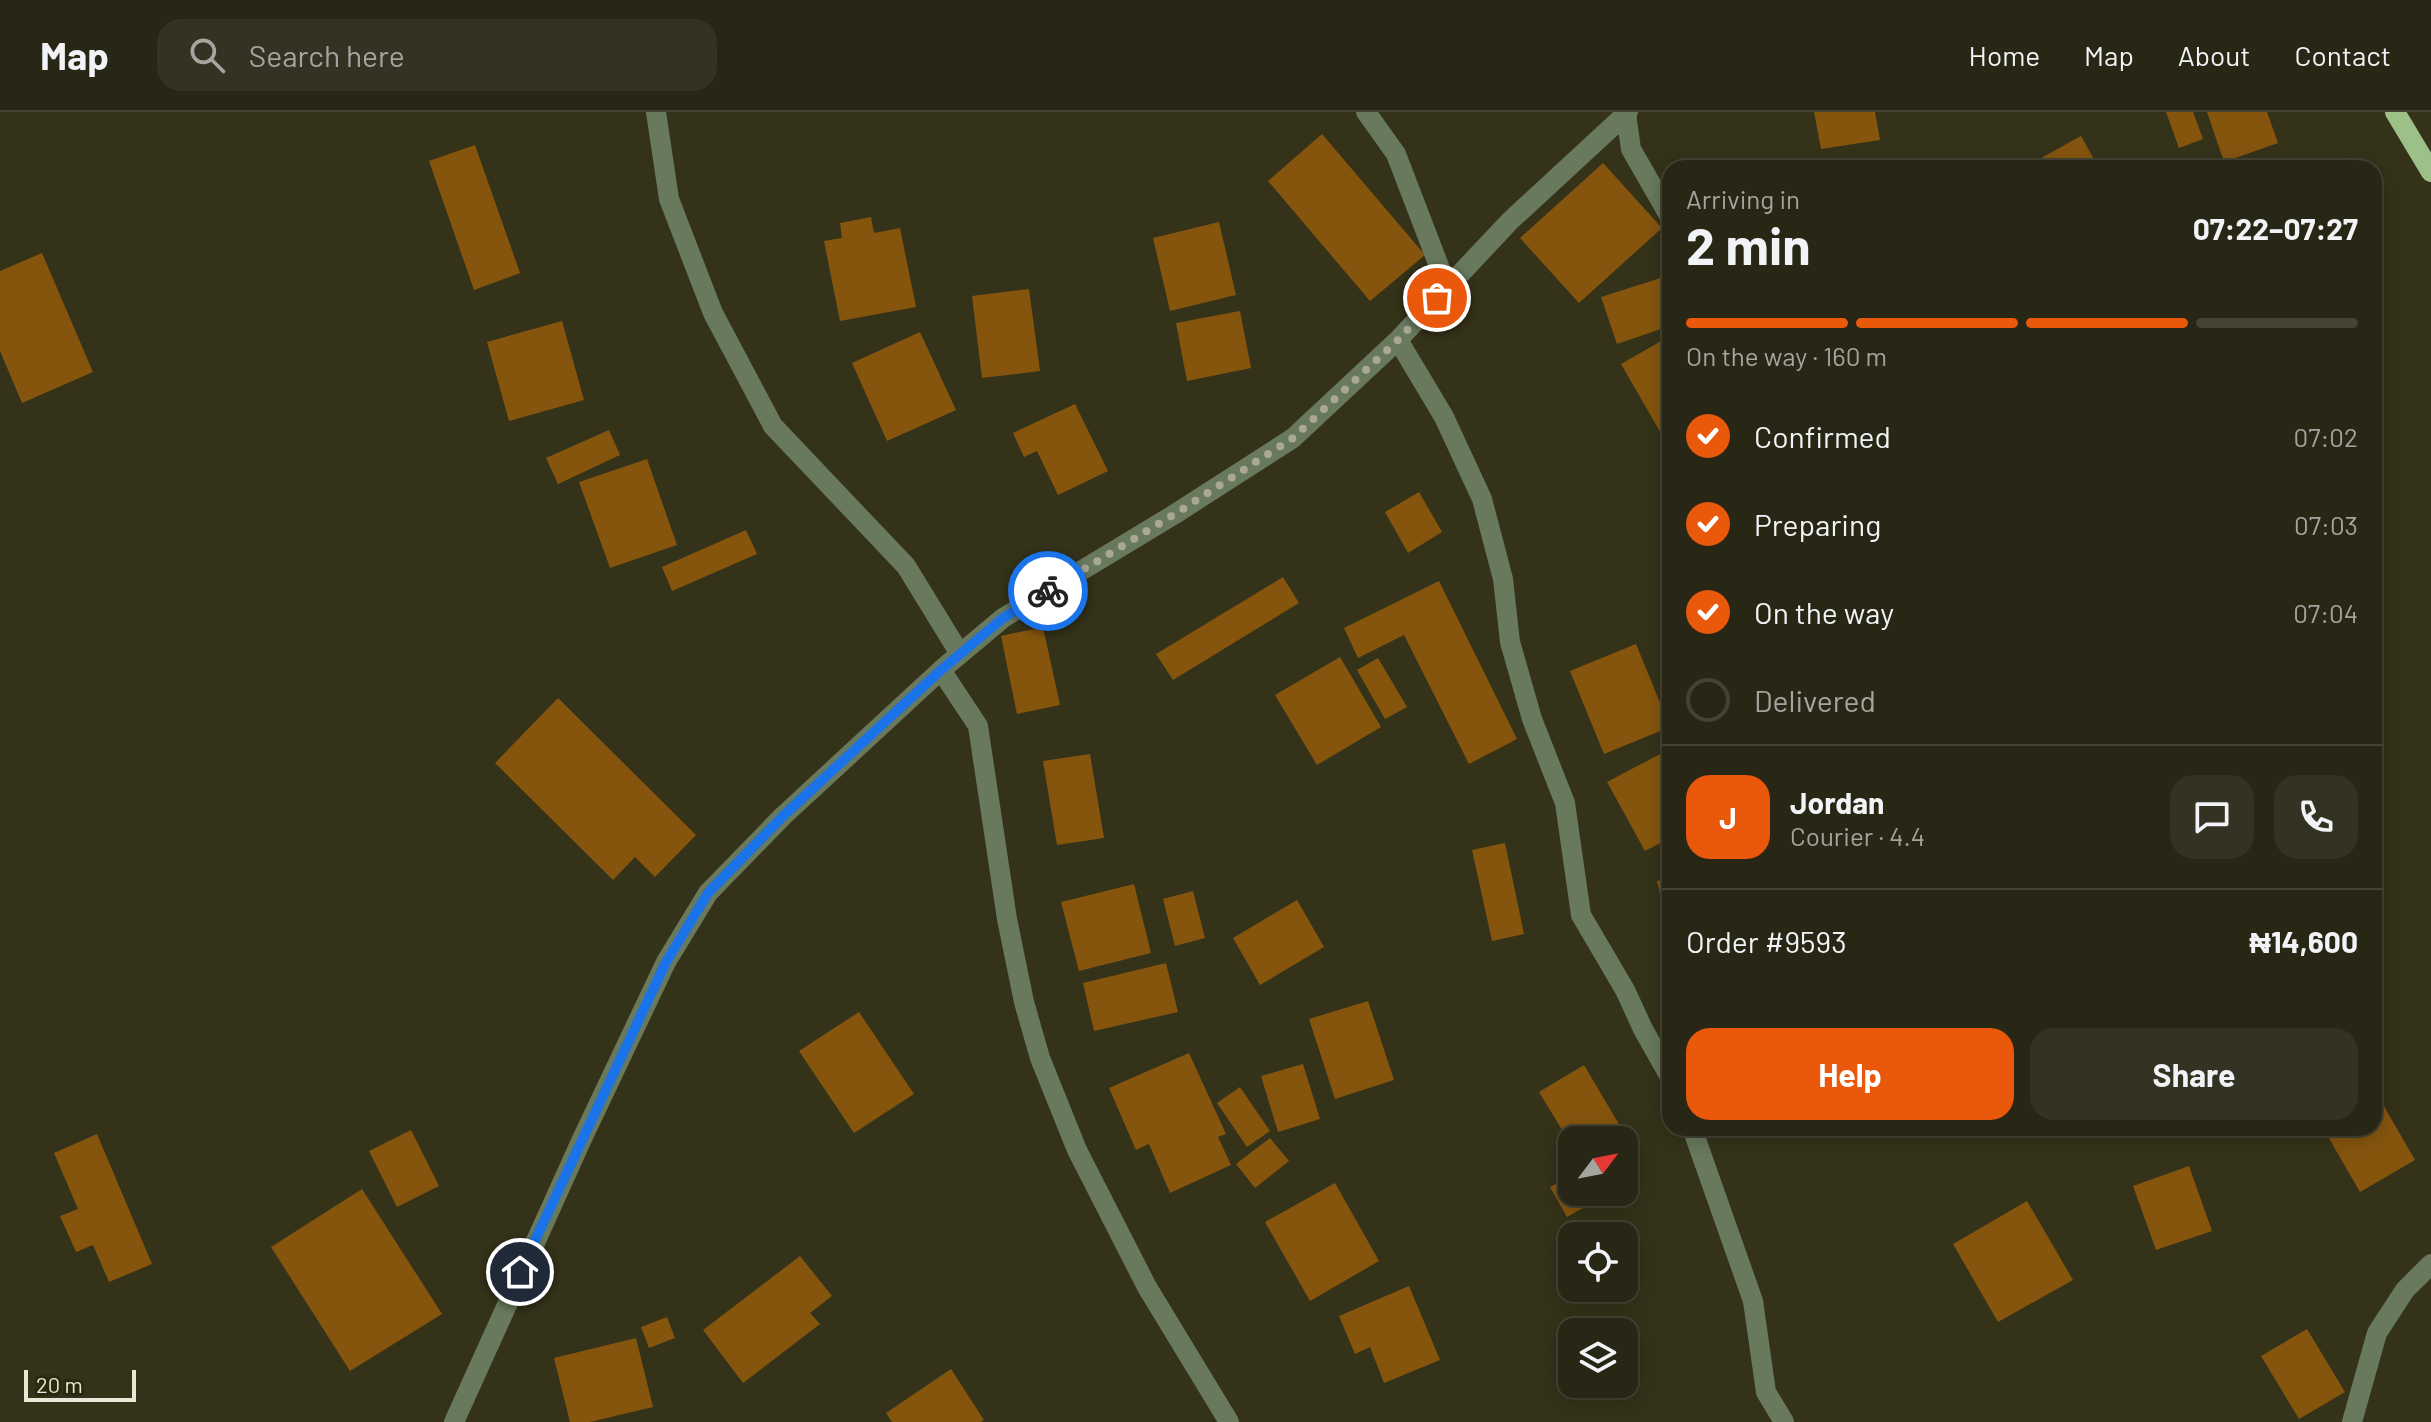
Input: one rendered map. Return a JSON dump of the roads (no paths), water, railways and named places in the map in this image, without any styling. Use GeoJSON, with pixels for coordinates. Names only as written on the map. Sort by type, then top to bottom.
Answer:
{"type":"FeatureCollection","features":[{"type":"Feature","properties":{"kind":"main road"},"geometry":{"type":"LineString","coordinates":[[2395,112],[2431,172]]}},
{"type":"Feature","properties":{"kind":"street"},"geometry":{"type":"LineString","coordinates":[[656,112],[669,199],[713,313],[773,426],[906,566],[960,654]]}},
{"type":"Feature","properties":{"kind":"street"},"geometry":{"type":"LineString","coordinates":[[1366,112],[1396,154],[1447,287]]}},
{"type":"Feature","properties":{"kind":"street"},"geometry":{"type":"LineString","coordinates":[[454,1422],[659,975],[708,893],[783,816],[941,670],[1003,618],[1293,438],[1398,340],[1510,221],[1627,113]]}},
{"type":"Feature","properties":{"kind":"street"},"geometry":{"type":"LineString","coordinates":[[1627,113],[1631,149],[1662,203]]}},
{"type":"Feature","properties":{"kind":"street"},"geometry":{"type":"LineString","coordinates":[[1398,340],[1444,417],[1482,499],[1503,579],[1510,642],[1532,719],[1565,803],[1581,915],[1625,990],[1662,1063]]}},
{"type":"Feature","properties":{"kind":"street"},"geometry":{"type":"LineString","coordinates":[[941,670],[978,726],[1007,919],[1024,1002],[1040,1058],[1077,1150],[1147,1287],[1229,1422]]}},
{"type":"Feature","properties":{"kind":"street"},"geometry":{"type":"LineString","coordinates":[[1695,1136],[1753,1301],[1766,1392],[1784,1422]]}},
{"type":"Feature","properties":{"kind":"street"},"geometry":{"type":"LineString","coordinates":[[2352,1422],[2377,1333],[2405,1290],[2431,1264]]}}]}
